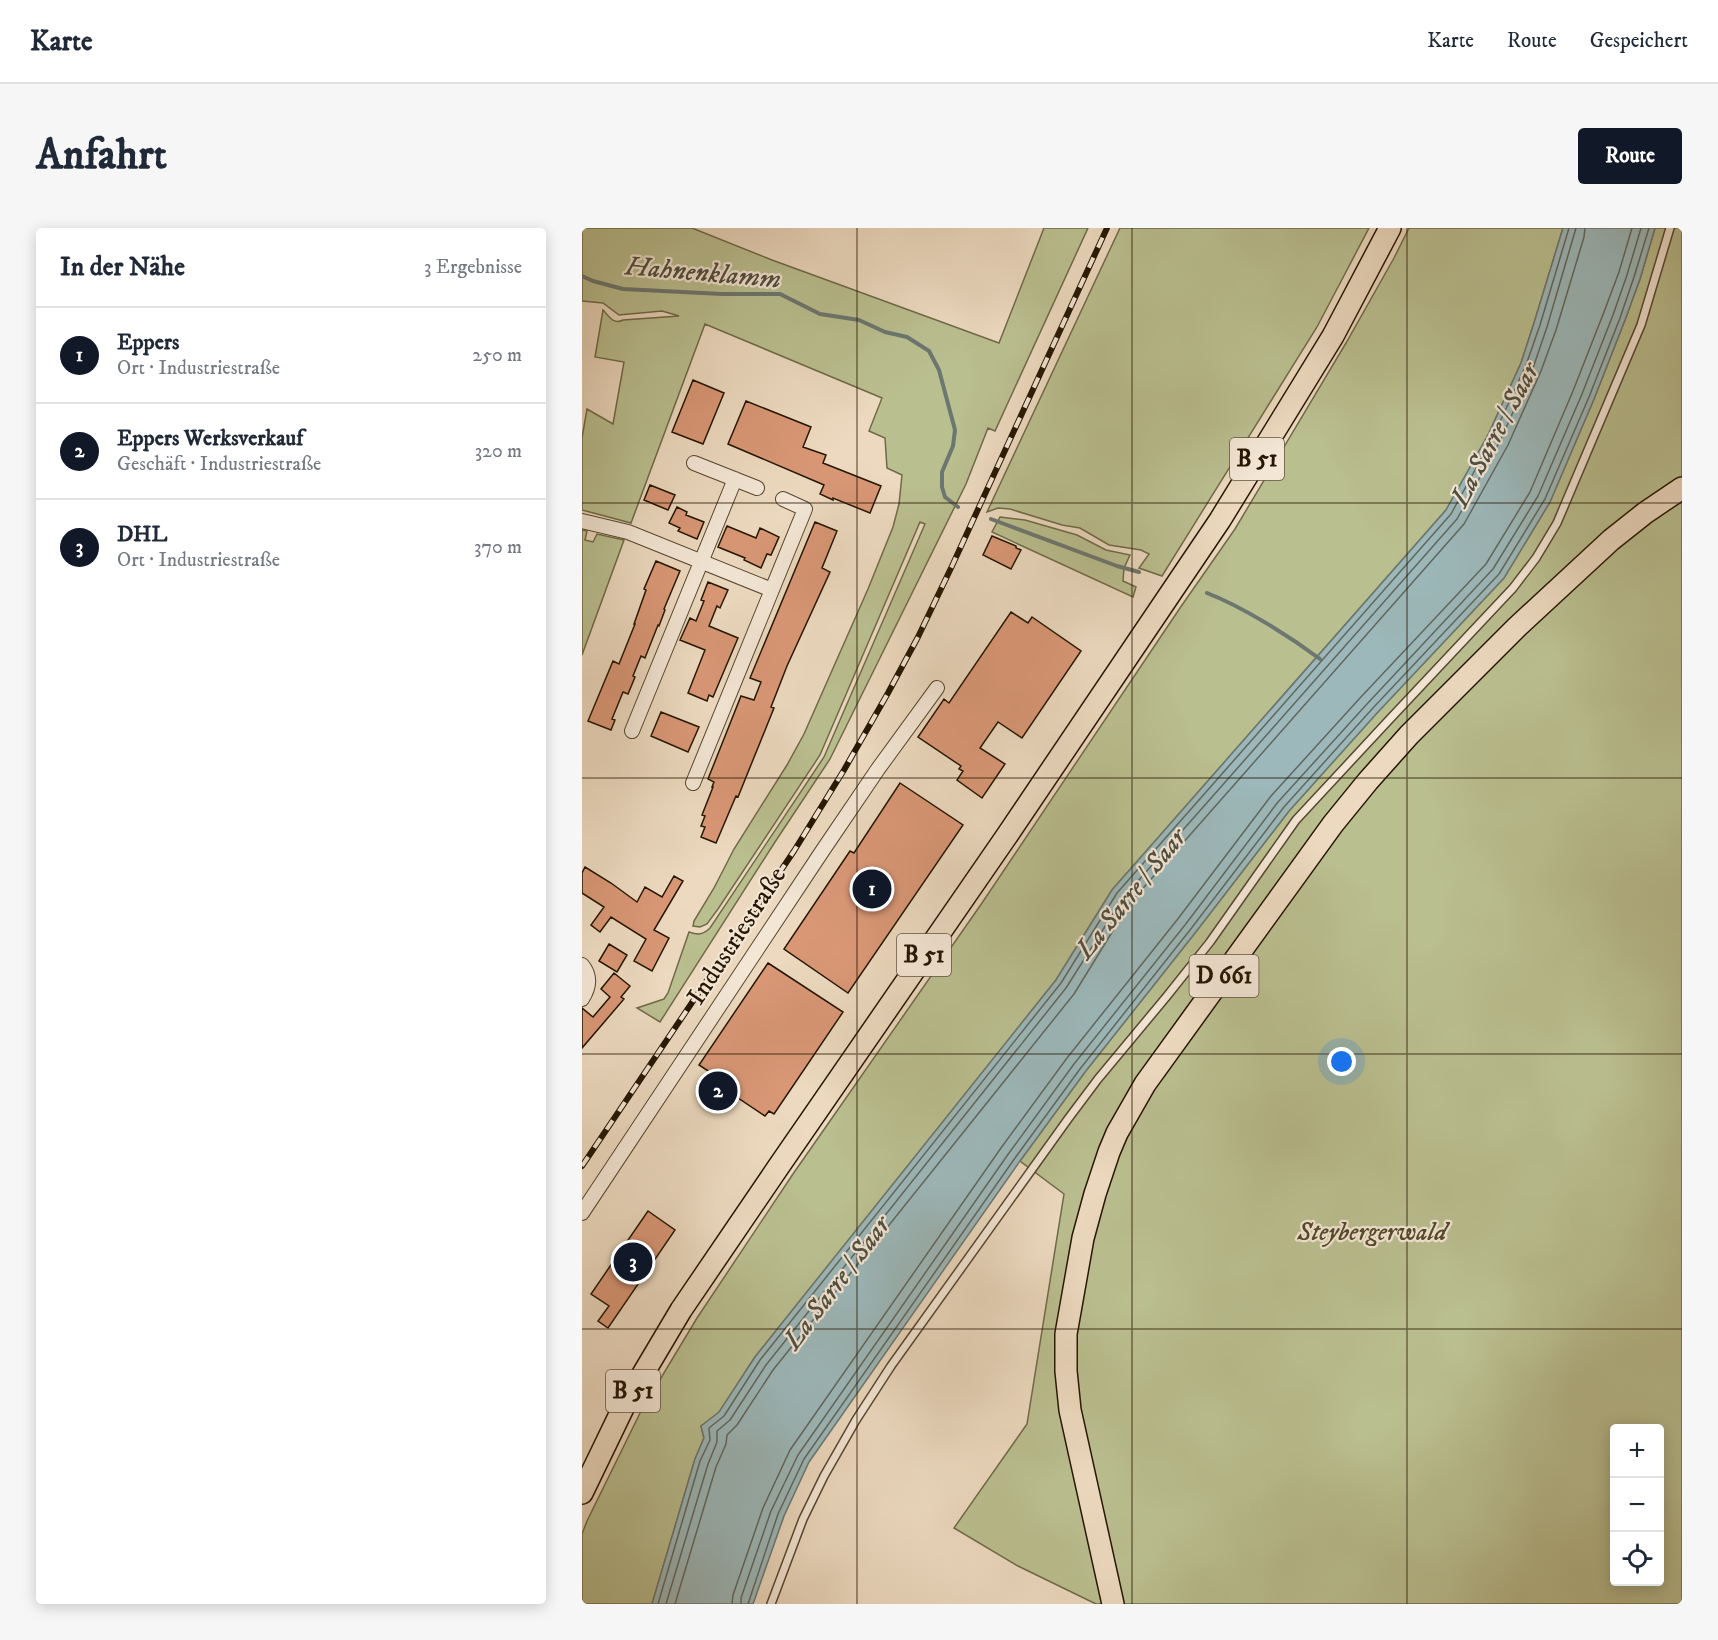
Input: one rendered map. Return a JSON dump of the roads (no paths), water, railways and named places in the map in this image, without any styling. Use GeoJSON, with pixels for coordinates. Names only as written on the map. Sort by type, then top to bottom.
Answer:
{"type":"FeatureCollection","features":[{"type":"Feature","properties":{"kind":"main road","name":"B 51"},"geometry":{"type":"LineString","coordinates":[[582,1493],[624,1406],[681,1310],[1220,520],[1333,336],[1390,228]]}},
{"type":"Feature","properties":{"kind":"main road","name":"D 661"},"geometry":{"type":"LineString","coordinates":[[1113,1604],[1070,1410],[1065,1351],[1083,1238],[1095,1194],[1117,1133],[1151,1076],[1334,824],[1368,781],[1456,687],[1580,568],[1645,513],[1682,488]]}},
{"type":"Feature","properties":{"kind":"street"},"geometry":{"type":"LineString","coordinates":[[694,463],[757,488]]}},
{"type":"Feature","properties":{"kind":"street"},"geometry":{"type":"LineString","coordinates":[[632,730],[735,479]]}},
{"type":"Feature","properties":{"kind":"street"},"geometry":{"type":"LineString","coordinates":[[693,783],[806,509],[783,499]]}},
{"type":"Feature","properties":{"kind":"street"},"geometry":{"type":"LineString","coordinates":[[582,521],[628,532],[772,590]]}},
{"type":"Feature","properties":{"kind":"street","name":"Industriestraße"},"geometry":{"type":"LineString","coordinates":[[582,1214],[829,841],[937,688]]}},
{"type":"Feature","properties":{"kind":"street"},"geometry":{"type":"LineString","coordinates":[[582,965],[587,971],[588,984],[582,999]]}},
{"type":"Feature","properties":{"kind":"lane"},"geometry":{"type":"LineString","coordinates":[[771,1604],[803,1519],[856,1420],[891,1366],[1061,1128],[1210,942],[1296,820],[1514,588],[1536,558],[1557,523],[1641,325],[1670,228]]}},
{"type":"Feature","properties":{"kind":"water","name":"La Sarre / Saar"},"geometry":{"type":"Polygon","coordinates":[[[1563,228],[1655,228],[1625,320],[1550,502],[1504,578],[1289,811],[1085,1072],[809,1462],[784,1516],[753,1604],[652,1604],[695,1459],[704,1438],[701,1426],[719,1412],[755,1357],[1056,980],[1112,890],[1446,510],[1488,435],[1521,363],[1563,228]]]}},
{"type":"Feature","properties":{"kind":"waterway","name":"Hahnenklamm"},"geometry":{"type":"LineString","coordinates":[[582,276],[623,289],[722,294],[780,294],[820,314],[859,320],[885,332],[907,337],[929,351],[939,370],[955,430],[953,446],[942,472],[942,487],[945,497],[958,507]]}},
{"type":"Feature","properties":{"kind":"waterway","name":"Hahnenklamm"},"geometry":{"type":"LineString","coordinates":[[991,519],[1139,572]]}},
{"type":"Feature","properties":{"kind":"waterway","name":"Hahnenklamm"},"geometry":{"type":"LineString","coordinates":[[1207,593],[1265,623],[1320,659]]}},
{"type":"Feature","properties":{"kind":"railway"},"geometry":{"type":"LineString","coordinates":[[582,1166],[794,851],[888,693],[952,566],[1107,228]]}},
{"type":"Feature","properties":{"kind":"place","name":"Eppers"},"geometry":{"type":"Point","coordinates":[872,889]}},
{"type":"Feature","properties":{"kind":"place","name":"Eppers Werksverkauf"},"geometry":{"type":"Point","coordinates":[718,1091]}},
{"type":"Feature","properties":{"kind":"place","name":"DHL"},"geometry":{"type":"Point","coordinates":[633,1262]}},
{"type":"Feature","properties":{"kind":"park label","name":"Steybergerwald"},"geometry":{"type":"Point","coordinates":[1372,1232]}}]}
